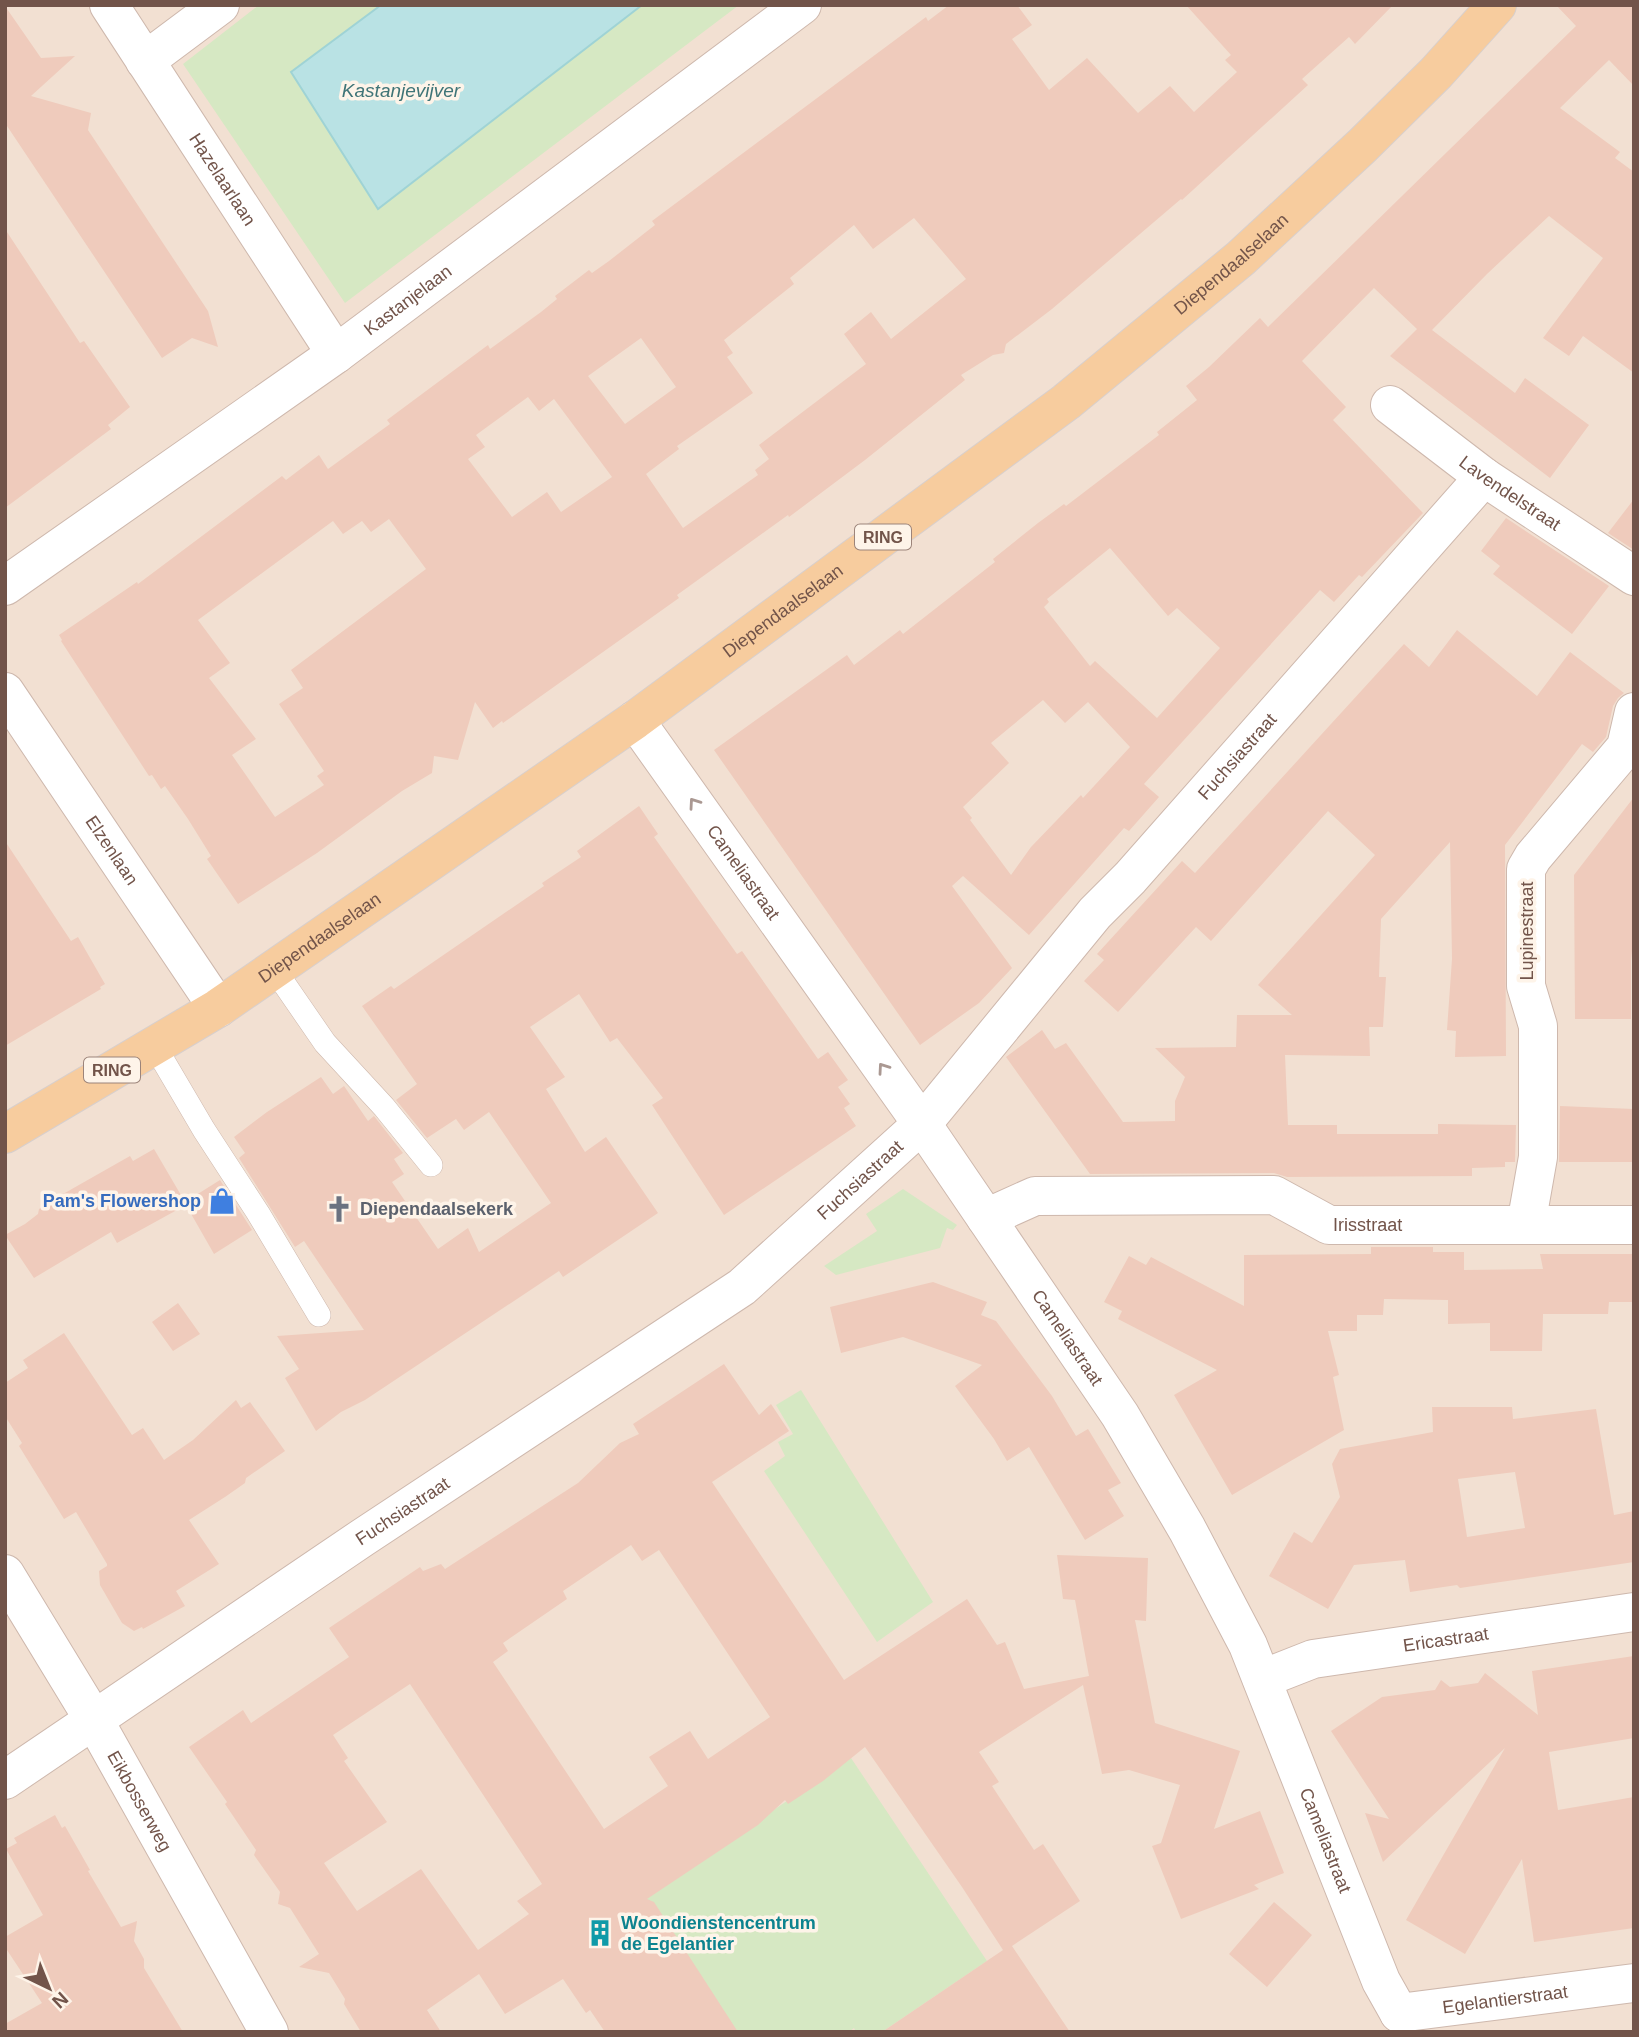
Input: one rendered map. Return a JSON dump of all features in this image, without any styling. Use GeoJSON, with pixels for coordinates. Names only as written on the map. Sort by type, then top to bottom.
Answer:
{"type":"FeatureCollection","features":[{"type":"Feature","properties":{"kind":"main road","name":"Diependaalselaan"},"geometry":{"type":"LineString","coordinates":[[5,1134],[218,1008],[635,720],[1066,402],[1230,267],[1362,146],[1436,73],[1497,5]]}},
{"type":"Feature","properties":{"kind":"street","name":"Hazelaarlaan"},"geometry":{"type":"LineString","coordinates":[[108,5],[336,354]]}},
{"type":"Feature","properties":{"kind":"street"},"geometry":{"type":"LineString","coordinates":[[145,61],[220,5]]}},
{"type":"Feature","properties":{"kind":"street","name":"Kastanjelaan"},"geometry":{"type":"LineString","coordinates":[[5,586],[336,354],[802,5]]}},
{"type":"Feature","properties":{"kind":"street","name":"Lavendelstraat"},"geometry":{"type":"LineString","coordinates":[[1390,405],[1484,477],[1634,576]]}},
{"type":"Feature","properties":{"kind":"street","name":"Fuchsiastraat"},"geometry":{"type":"LineString","coordinates":[[5,1780],[362,1538],[742,1287],[922,1124],[1095,913],[1130,878],[1484,477]]}},
{"type":"Feature","properties":{"kind":"street","name":"Elzenlaan"},"geometry":{"type":"LineString","coordinates":[[5,692],[218,1008]]}},
{"type":"Feature","properties":{"kind":"street","name":"Lupinestraat"},"geometry":{"type":"LineString","coordinates":[[1526,1225],[1538,1157],[1538,1026],[1526,986],[1526,869],[1626,747],[1634,712]]}},
{"type":"Feature","properties":{"kind":"street","name":"Cameliastraat"},"geometry":{"type":"LineString","coordinates":[[635,720],[922,1124],[1120,1415],[1186,1529],[1248,1645],[1381,1981],[1393,2023]]}},
{"type":"Feature","properties":{"kind":"street","name":"Irisstraat"},"geometry":{"type":"LineString","coordinates":[[986,1219],[1035,1196],[1274,1195],[1329,1225],[1634,1225]]}},
{"type":"Feature","properties":{"kind":"street","name":"Eikbosserweg"},"geometry":{"type":"LineString","coordinates":[[5,1574],[94,1720],[269,2032]]}},
{"type":"Feature","properties":{"kind":"street","name":"Ericastraat"},"geometry":{"type":"LineString","coordinates":[[1262,1679],[1313,1660],[1634,1612]]}},
{"type":"Feature","properties":{"kind":"street","name":"Egelantierstraat"},"geometry":{"type":"LineString","coordinates":[[1393,2023],[1634,1983]]}},
{"type":"Feature","properties":{"kind":"lane"},"geometry":{"type":"LineString","coordinates":[[274,969],[325,1043],[368,1088],[431,1165]]}},
{"type":"Feature","properties":{"kind":"lane"},"geometry":{"type":"LineString","coordinates":[[153,1045],[319,1315]]}},
{"type":"Feature","properties":{"kind":"shaded area"},"geometry":{"type":"Polygon","coordinates":[[[5,5],[1634,5],[1634,2032],[5,2032],[5,5]]]}},
{"type":"Feature","properties":{"kind":"green space"},"geometry":{"type":"Polygon","coordinates":[[[259,5],[381,5],[291,72],[378,208],[642,5],[739,5],[345,303],[183,64],[259,5]]]}},
{"type":"Feature","properties":{"kind":"green space"},"geometry":{"type":"Polygon","coordinates":[[[903,1189],[957,1225],[953,1230],[947,1228],[940,1248],[836,1275],[824,1266],[877,1231],[866,1214],[903,1189]]]}},
{"type":"Feature","properties":{"kind":"green space"},"geometry":{"type":"Polygon","coordinates":[[[801,1390],[933,1602],[877,1642],[764,1471],[785,1456],[778,1442],[793,1434],[776,1405],[801,1390]]]}},
{"type":"Feature","properties":{"kind":"green space"},"geometry":{"type":"Polygon","coordinates":[[[851,1758],[987,1961],[882,2032],[856,2032],[854,2028],[849,2032],[735,2032],[644,1897],[851,1758]]]}},
{"type":"Feature","properties":{"kind":"water","name":"Kastanjevijver"},"geometry":{"type":"Polygon","coordinates":[[[381,5],[642,5],[378,209],[291,72],[381,5]]]}},
{"type":"Feature","properties":{"kind":"building"},"geometry":{"type":"Polygon","coordinates":[[[949,5],[1017,5],[1032,25],[1012,39],[1049,90],[1087,58],[1138,113],[1170,86],[1194,112],[1237,72],[1225,60],[1231,55],[1186,5],[1393,5],[1355,44],[1349,37],[1302,79],[1308,85],[1182,200],[1006,344],[1004,353],[993,355],[961,375],[965,380],[865,460],[677,595],[679,598],[503,723],[502,721],[493,728],[475,702],[458,760],[434,756],[432,773],[238,904],[207,859],[211,856],[188,819],[165,786],[161,789],[152,775],[149,776],[59,635],[137,582],[138,584],[282,476],[286,480],[319,455],[328,469],[390,424],[387,420],[488,345],[490,349],[541,312],[557,299],[555,296],[589,270],[592,273],[609,261],[655,225],[652,221],[926,17],[928,21],[949,5]],[[914,218],[873,249],[854,225],[790,278],[794,284],[724,340],[733,353],[727,357],[753,393],[677,446],[679,449],[646,474],[683,528],[758,475],[755,470],[769,459],[759,445],[866,364],[844,334],[871,312],[891,339],[966,279],[914,218]],[[641,338],[588,376],[625,424],[676,387],[641,338]],[[528,397],[476,435],[485,447],[468,459],[512,517],[547,492],[561,512],[612,477],[554,399],[539,411],[528,397]],[[389,519],[371,532],[362,521],[343,534],[333,521],[198,620],[230,663],[209,678],[256,739],[232,755],[275,817],[324,785],[317,776],[324,771],[279,704],[303,688],[291,670],[426,569],[389,519]]]}},
{"type":"Feature","properties":{"kind":"building"},"geometry":{"type":"Polygon","coordinates":[[[1556,5],[1634,5],[1634,86],[1609,60],[1560,108],[1620,152],[1615,158],[1634,172],[1634,373],[1583,336],[1569,356],[1543,338],[1603,258],[1549,216],[1432,330],[1515,393],[1525,378],[1589,425],[1550,478],[1390,356],[1417,329],[1374,288],[1302,361],[1346,407],[1333,420],[1423,513],[1362,577],[1359,575],[1334,602],[1320,590],[1144,784],[1159,797],[1129,831],[1124,828],[1029,935],[963,876],[952,886],[1012,968],[979,1003],[920,1045],[714,750],[847,655],[854,665],[900,630],[903,634],[995,562],[993,559],[1038,523],[1064,504],[1066,506],[1159,435],[1157,432],[1197,400],[1186,386],[1260,318],[1268,327],[1576,26],[1556,5]],[[1110,548],[1047,599],[1049,602],[1044,607],[1090,666],[1095,661],[1157,718],[1220,648],[1177,608],[1168,616],[1110,548]],[[1043,700],[991,743],[1009,763],[963,807],[1011,875],[1031,847],[1081,795],[1083,798],[1130,747],[1088,702],[1065,723],[1043,700]]]}},
{"type":"Feature","properties":{"kind":"building"},"geometry":{"type":"Polygon","coordinates":[[[5,6],[41,58],[75,56],[31,96],[91,113],[88,130],[208,311],[218,347],[192,338],[162,358],[5,123],[5,6]]]}},
{"type":"Feature","properties":{"kind":"building"},"geometry":{"type":"Polygon","coordinates":[[[5,229],[80,343],[84,341],[130,407],[108,425],[111,429],[5,508],[5,229]]]}},
{"type":"Feature","properties":{"kind":"building"},"geometry":{"type":"Polygon","coordinates":[[[1634,499],[1634,550],[1608,533],[1634,499]]]}},
{"type":"Feature","properties":{"kind":"building"},"geometry":{"type":"Polygon","coordinates":[[[1506,518],[1609,586],[1572,634],[1493,574],[1500,566],[1481,551],[1506,518]]]}},
{"type":"Feature","properties":{"kind":"building"},"geometry":{"type":"Polygon","coordinates":[[[1457,630],[1537,696],[1570,652],[1624,693],[1613,706],[1606,737],[1593,752],[1582,744],[1505,845],[1506,1056],[1455,1057],[1456,1031],[1447,1030],[1452,959],[1450,842],[1381,919],[1379,977],[1386,977],[1383,1027],[1369,1027],[1370,1056],[1285,1055],[1288,1125],[1337,1125],[1337,1134],[1438,1134],[1438,1124],[1516,1125],[1515,1162],[1505,1162],[1505,1167],[1472,1168],[1472,1176],[1090,1174],[1006,1057],[1042,1030],[1055,1049],[1066,1043],[1123,1122],[1175,1121],[1175,1101],[1185,1077],[1155,1048],[1236,1047],[1237,1015],[1292,1015],[1258,985],[1375,855],[1328,811],[1211,941],[1196,927],[1118,1012],[1084,981],[1104,960],[1097,954],[1182,861],[1195,873],[1404,644],[1429,667],[1457,630]]]}},
{"type":"Feature","properties":{"kind":"building"},"geometry":{"type":"Polygon","coordinates":[[[1634,797],[1631,1019],[1575,1019],[1574,875],[1634,797]]]}},
{"type":"Feature","properties":{"kind":"building"},"geometry":{"type":"Polygon","coordinates":[[[639,806],[658,834],[654,837],[737,954],[742,951],[818,1059],[828,1052],[848,1080],[838,1087],[850,1104],[844,1108],[856,1126],[724,1215],[652,1105],[663,1098],[617,1038],[610,1042],[579,994],[530,1027],[565,1077],[546,1089],[585,1152],[606,1137],[658,1213],[563,1277],[559,1271],[365,1400],[341,1412],[316,1431],[285,1378],[299,1369],[277,1336],[364,1330],[304,1241],[295,1247],[239,1158],[245,1153],[234,1137],[321,1077],[333,1094],[344,1086],[368,1121],[374,1116],[403,1153],[394,1159],[404,1174],[392,1182],[438,1249],[468,1228],[479,1252],[551,1203],[489,1112],[464,1130],[456,1119],[427,1138],[396,1100],[417,1084],[362,1006],[391,986],[394,989],[544,886],[542,883],[581,857],[577,851],[639,806]]]}},
{"type":"Feature","properties":{"kind":"building"},"geometry":{"type":"Polygon","coordinates":[[[5,841],[71,941],[78,937],[105,984],[101,989],[5,1046],[5,841]]]}},
{"type":"Feature","properties":{"kind":"building"},"geometry":{"type":"Polygon","coordinates":[[[1560,1106],[1634,1109],[1634,1162],[1559,1162],[1560,1106]]]}},
{"type":"Feature","properties":{"kind":"building"},"geometry":{"type":"Polygon","coordinates":[[[154,1149],[185,1202],[220,1180],[252,1230],[214,1254],[186,1205],[117,1243],[111,1232],[34,1278],[5,1235],[25,1224],[38,1214],[39,1209],[56,1198],[130,1156],[133,1161],[154,1149]]]}},
{"type":"Feature","properties":{"kind":"building"},"geometry":{"type":"Polygon","coordinates":[[[1371,1247],[1433,1247],[1433,1252],[1464,1252],[1464,1270],[1543,1269],[1540,1254],[1634,1254],[1634,1302],[1609,1302],[1608,1314],[1543,1314],[1542,1351],[1490,1351],[1490,1323],[1448,1324],[1448,1300],[1384,1299],[1383,1315],[1357,1315],[1357,1331],[1328,1331],[1339,1375],[1333,1377],[1344,1430],[1232,1495],[1174,1395],[1217,1370],[1118,1319],[1122,1311],[1104,1302],[1129,1256],[1146,1265],[1151,1257],[1244,1306],[1244,1255],[1371,1254],[1371,1247]]]}},
{"type":"Feature","properties":{"kind":"building"},"geometry":{"type":"Polygon","coordinates":[[[933,1282],[987,1302],[981,1315],[996,1321],[1052,1396],[1076,1436],[1088,1429],[1121,1483],[1108,1490],[1124,1516],[1085,1540],[1029,1447],[1007,1461],[955,1386],[982,1365],[903,1337],[841,1353],[830,1307],[933,1282]]]}},
{"type":"Feature","properties":{"kind":"building"},"geometry":{"type":"Polygon","coordinates":[[[178,1303],[200,1334],[173,1351],[152,1322],[178,1303]]]}},
{"type":"Feature","properties":{"kind":"building"},"geometry":{"type":"Polygon","coordinates":[[[64,1333],[132,1435],[143,1428],[164,1460],[193,1440],[236,1400],[241,1408],[250,1402],[285,1451],[246,1478],[245,1483],[189,1520],[219,1564],[176,1591],[185,1606],[143,1629],[142,1627],[134,1631],[122,1623],[100,1585],[99,1571],[107,1564],[76,1512],[64,1519],[19,1446],[22,1443],[5,1416],[5,1383],[28,1368],[23,1360],[64,1333]]]}},
{"type":"Feature","properties":{"kind":"building"},"geometry":{"type":"Polygon","coordinates":[[[724,1364],[759,1415],[771,1404],[789,1431],[712,1482],[844,1680],[967,1599],[997,1645],[1005,1642],[1024,1689],[1089,1676],[1075,1600],[1063,1599],[1057,1555],[1148,1558],[1146,1621],[1135,1620],[1155,1723],[1240,1751],[1214,1829],[1260,1811],[1284,1873],[1254,1885],[1259,1889],[1181,1919],[1152,1846],[1161,1843],[1180,1785],[1129,1770],[1102,1774],[1083,1685],[979,1752],[999,1782],[992,1786],[1034,1850],[1043,1844],[1080,1901],[1012,1946],[1070,2032],[882,2032],[1003,1950],[865,1747],[823,1781],[788,1804],[785,1800],[758,1825],[647,1899],[654,1902],[738,2032],[605,2032],[590,2010],[586,2013],[563,1979],[505,2014],[479,1974],[427,2010],[441,2032],[361,2032],[329,1973],[299,1967],[319,1954],[290,1908],[278,1904],[280,1892],[254,1855],[256,1850],[225,1804],[227,1802],[189,1747],[243,1710],[251,1723],[349,1657],[329,1628],[420,1567],[423,1571],[441,1564],[445,1569],[578,1483],[620,1443],[639,1434],[633,1424],[724,1364]],[[631,1545],[563,1591],[567,1599],[503,1643],[508,1651],[493,1662],[604,1829],[668,1786],[649,1757],[690,1731],[708,1759],[770,1717],[659,1550],[642,1561],[631,1545]],[[410,1684],[333,1735],[348,1758],[344,1761],[387,1822],[324,1863],[357,1911],[421,1869],[478,1950],[529,1914],[517,1901],[542,1884],[410,1684]]]}},
{"type":"Feature","properties":{"kind":"building"},"geometry":{"type":"Polygon","coordinates":[[[1432,1407],[1512,1407],[1513,1419],[1596,1409],[1614,1515],[1634,1511],[1634,1562],[1460,1588],[1457,1585],[1410,1592],[1405,1560],[1354,1565],[1328,1609],[1269,1576],[1294,1532],[1312,1543],[1340,1497],[1332,1464],[1340,1449],[1433,1432],[1432,1407]],[[1515,1472],[1458,1479],[1467,1537],[1525,1528],[1515,1472]]]}},
{"type":"Feature","properties":{"kind":"building"},"geometry":{"type":"Polygon","coordinates":[[[1634,1656],[1634,1738],[1549,1752],[1558,1810],[1634,1797],[1634,1928],[1534,1942],[1522,1859],[1465,1954],[1406,1920],[1505,1748],[1383,1862],[1365,1813],[1389,1819],[1331,1731],[1382,1697],[1435,1690],[1441,1680],[1450,1687],[1478,1683],[1485,1673],[1538,1715],[1532,1671],[1634,1656]]]}},
{"type":"Feature","properties":{"kind":"building"},"geometry":{"type":"Polygon","coordinates":[[[55,1815],[62,1828],[65,1826],[121,1927],[137,1921],[134,1941],[144,1959],[144,1968],[183,2032],[5,2032],[5,2024],[42,2003],[5,1947],[5,1937],[43,1915],[6,1849],[17,1843],[14,1838],[55,1815]]]}},
{"type":"Feature","properties":{"kind":"building"},"geometry":{"type":"Polygon","coordinates":[[[1274,1902],[1312,1935],[1267,1987],[1229,1954],[1274,1902]]]}},
{"type":"Feature","properties":{"kind":"place","name":"Pam's Flowershop"},"geometry":{"type":"Point","coordinates":[222,1201]}},
{"type":"Feature","properties":{"kind":"place","name":"Diependaalsekerk"},"geometry":{"type":"Point","coordinates":[339,1209]}},
{"type":"Feature","properties":{"kind":"place","name":"Woondienstencentrum de Egelantier"},"geometry":{"type":"Point","coordinates":[600,1933]}}]}
